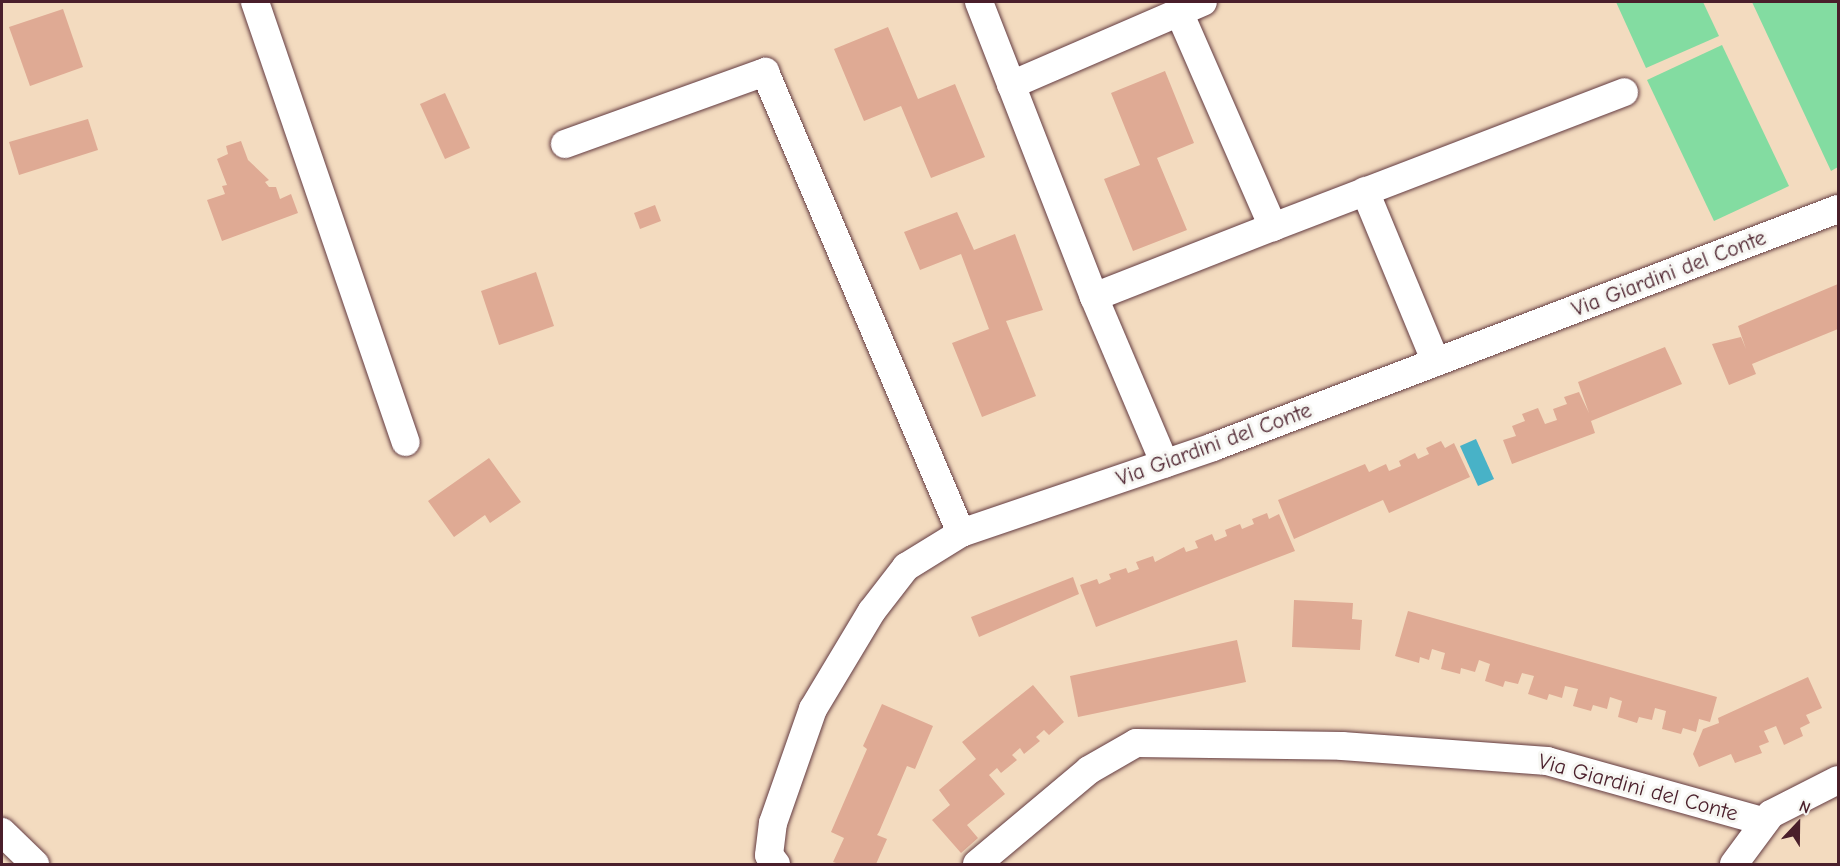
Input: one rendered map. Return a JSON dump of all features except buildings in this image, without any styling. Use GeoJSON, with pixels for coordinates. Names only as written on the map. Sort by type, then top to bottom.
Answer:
{"type":"FeatureCollection","features":[{"type":"Feature","properties":{"kind":"street"},"geometry":{"type":"LineString","coordinates":[[255,2],[406,442]]}},
{"type":"Feature","properties":{"kind":"street"},"geometry":{"type":"LineString","coordinates":[[980,2],[1094,297],[1165,464]]}},
{"type":"Feature","properties":{"kind":"street"},"geometry":{"type":"LineString","coordinates":[[1011,85],[1191,7],[1273,227]]}},
{"type":"Feature","properties":{"kind":"street"},"geometry":{"type":"LineString","coordinates":[[566,144],[765,72],[962,534]]}},
{"type":"Feature","properties":{"kind":"street"},"geometry":{"type":"LineString","coordinates":[[1094,297],[1624,92]]}},
{"type":"Feature","properties":{"kind":"street"},"geometry":{"type":"LineString","coordinates":[[1365,191],[1436,362]]}},
{"type":"Feature","properties":{"kind":"street","name":"Via Giardini del Conte"},"geometry":{"type":"LineString","coordinates":[[776,864],[769,855],[773,823],[813,709],[872,611],[906,567],[962,534],[1165,464],[1839,209]]}},
{"type":"Feature","properties":{"kind":"street","name":"Via Giardini del Conte"},"geometry":{"type":"LineString","coordinates":[[977,864],[1089,770],[1136,743],[1342,746],[1548,761],[1764,822]]}},
{"type":"Feature","properties":{"kind":"street"},"geometry":{"type":"LineString","coordinates":[[1734,864],[1771,814],[1839,780]]}},
{"type":"Feature","properties":{"kind":"street"},"geometry":{"type":"LineString","coordinates":[[2,832],[35,864]]}},
{"type":"Feature","properties":{"kind":"green space"},"geometry":{"type":"Polygon","coordinates":[[[1616,2],[1703,2],[1719,36],[1646,68],[1616,2]]]}},
{"type":"Feature","properties":{"kind":"green space"},"geometry":{"type":"Polygon","coordinates":[[[1752,2],[1838,2],[1838,167],[1831,171],[1752,2]]]}},
{"type":"Feature","properties":{"kind":"green space"},"geometry":{"type":"Polygon","coordinates":[[[1722,45],[1789,186],[1714,221],[1647,80],[1722,45]]]}},
{"type":"Feature","properties":{"kind":"water"},"geometry":{"type":"Polygon","coordinates":[[[1476,439],[1494,479],[1478,486],[1460,446],[1476,439]]]}}]}
